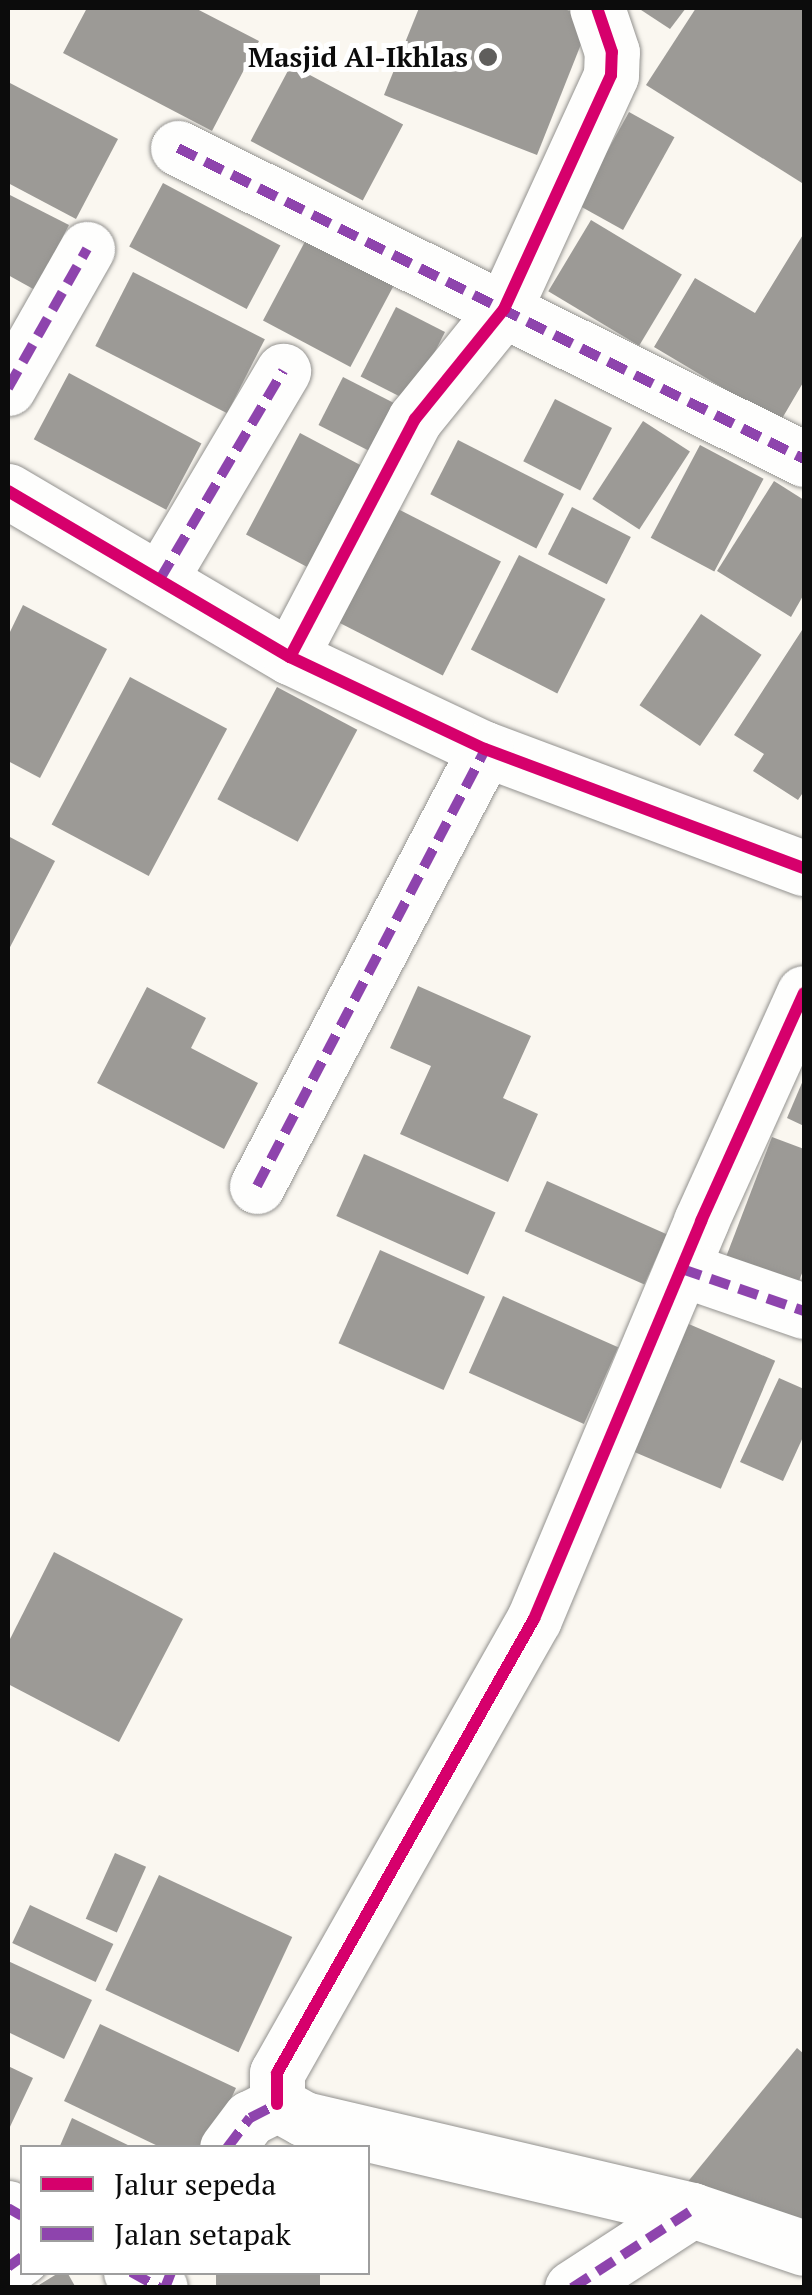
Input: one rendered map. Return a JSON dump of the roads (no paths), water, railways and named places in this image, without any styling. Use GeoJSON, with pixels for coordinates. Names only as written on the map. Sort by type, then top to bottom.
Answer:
{"type":"FeatureCollection","features":[{"type":"Feature","properties":{"kind":"street"},"geometry":{"type":"LineString","coordinates":[[290,657],[415,419],[504,309],[610,75],[612,52],[597,8]]}},
{"type":"Feature","properties":{"kind":"street"},"geometry":{"type":"LineString","coordinates":[[178,148],[804,459]]}},
{"type":"Feature","properties":{"kind":"street"},"geometry":{"type":"LineString","coordinates":[[8,388],[87,250]]}},
{"type":"Feature","properties":{"kind":"street"},"geometry":{"type":"LineString","coordinates":[[160,580],[283,371]]}},
{"type":"Feature","properties":{"kind":"street"},"geometry":{"type":"LineString","coordinates":[[8,492],[290,657],[486,749],[804,868]]}},
{"type":"Feature","properties":{"kind":"street"},"geometry":{"type":"LineString","coordinates":[[257,1186],[486,749]]}},
{"type":"Feature","properties":{"kind":"street"},"geometry":{"type":"LineString","coordinates":[[278,2104],[276,2074],[534,1619],[804,993]]}},
{"type":"Feature","properties":{"kind":"street"},"geometry":{"type":"LineString","coordinates":[[682,1269],[804,1311]]}},
{"type":"Feature","properties":{"kind":"street"},"geometry":{"type":"LineString","coordinates":[[229,2145],[250,2118],[278,2104]]}},
{"type":"Feature","properties":{"kind":"street"},"geometry":{"type":"LineString","coordinates":[[278,2104],[304,2119],[692,2210],[804,2248]]}},
{"type":"Feature","properties":{"kind":"street"},"geometry":{"type":"LineString","coordinates":[[572,2288],[692,2210]]}},
{"type":"Feature","properties":{"kind":"street"},"geometry":{"type":"LineString","coordinates":[[137,2275],[162,2288]]}},
{"type":"Feature","properties":{"kind":"place","name":"Masjid Al-Ikhlas"},"geometry":{"type":"Point","coordinates":[488,57]}}]}
